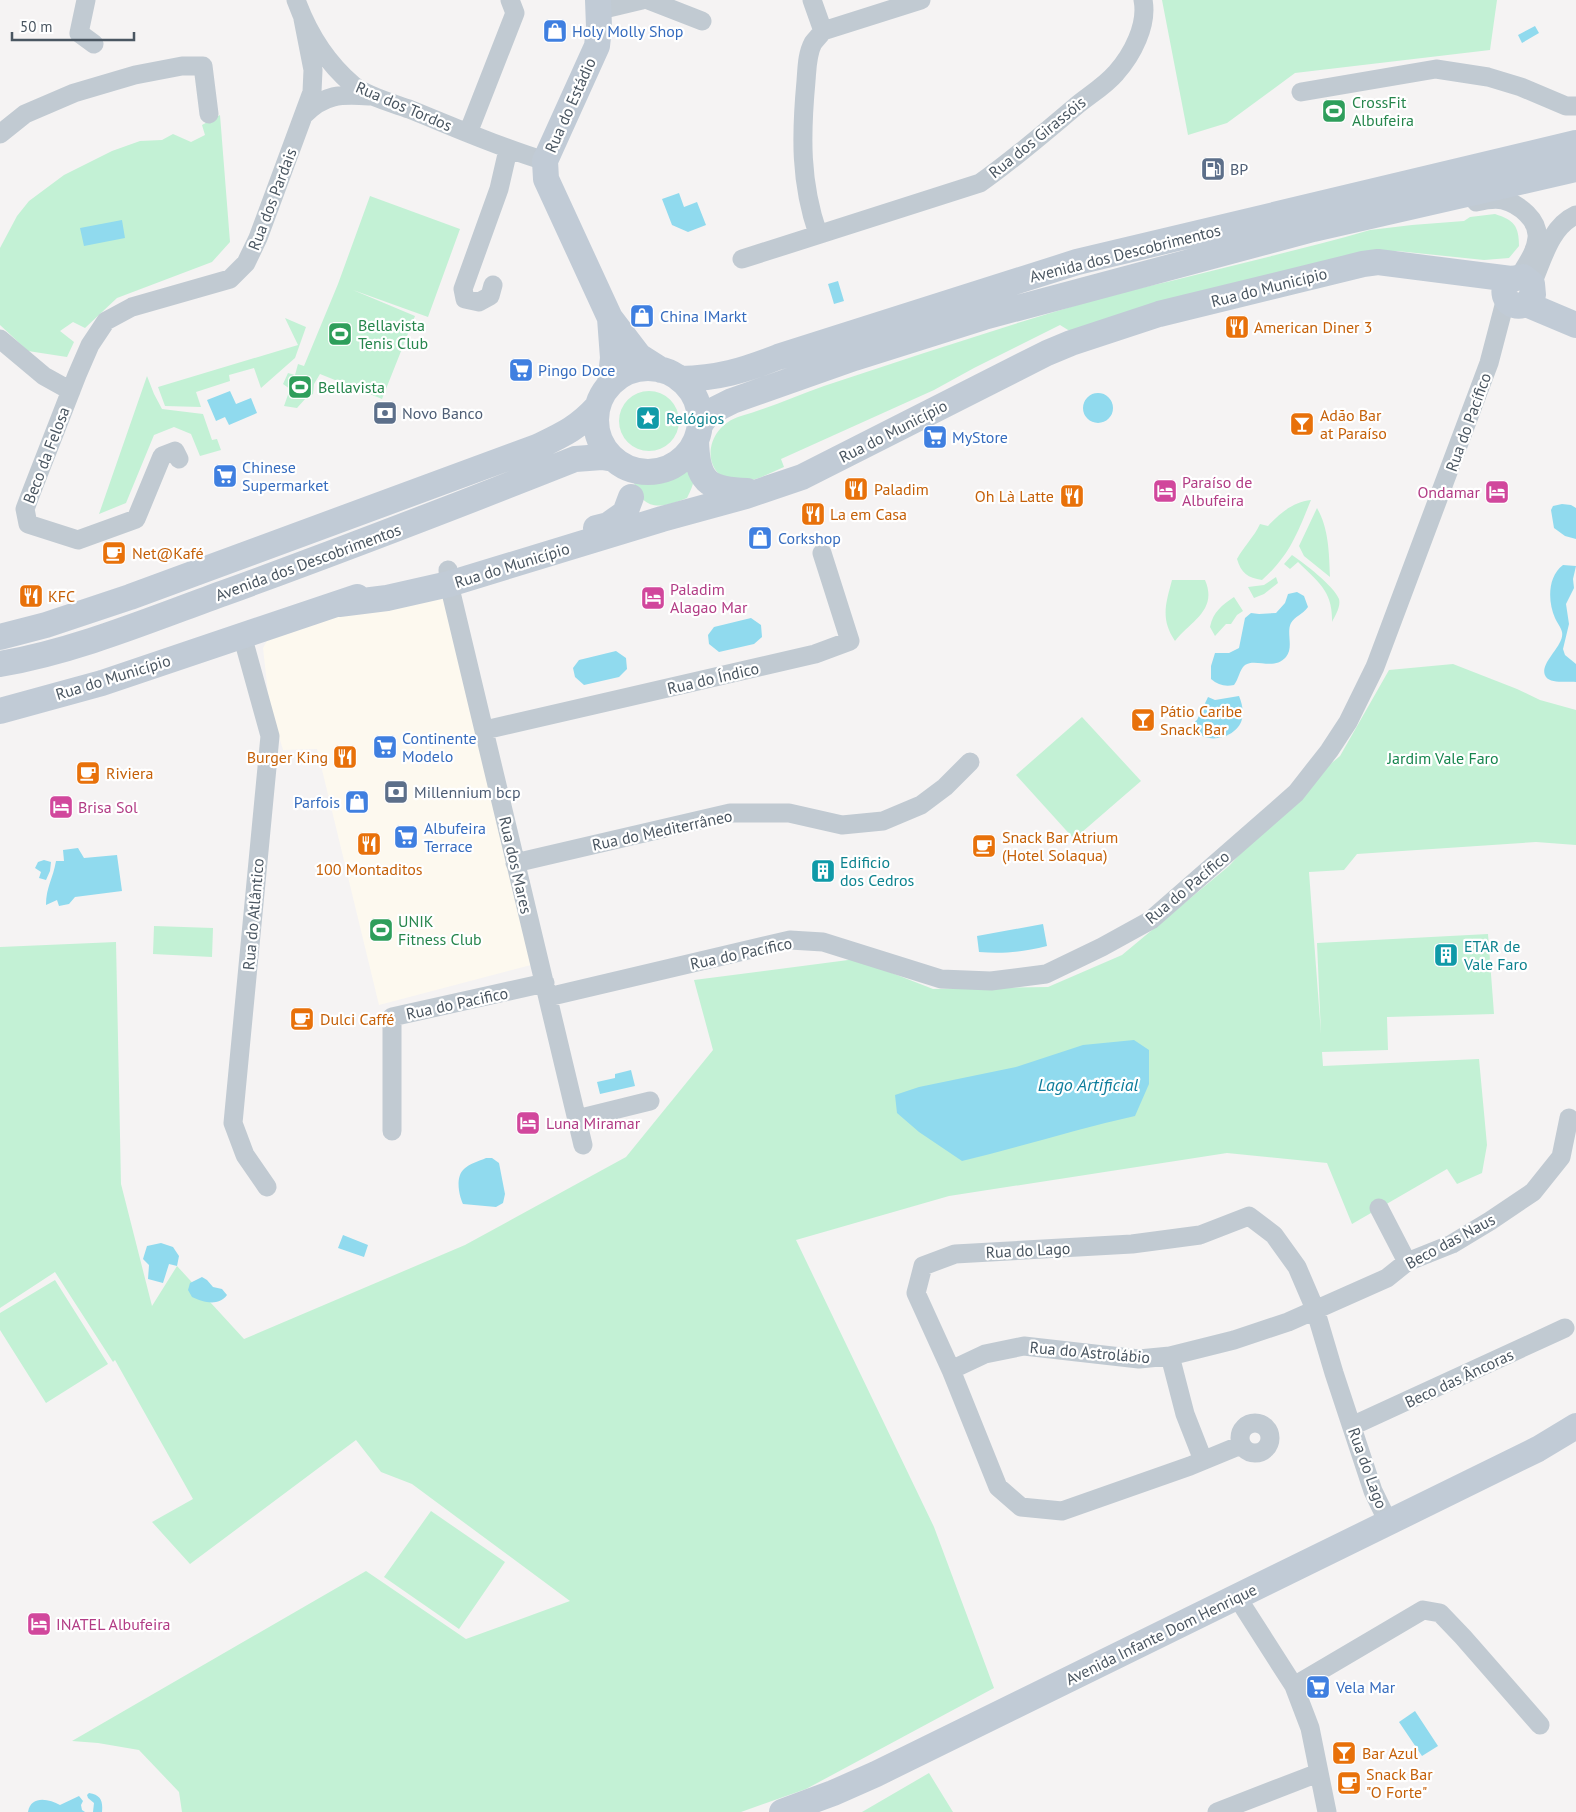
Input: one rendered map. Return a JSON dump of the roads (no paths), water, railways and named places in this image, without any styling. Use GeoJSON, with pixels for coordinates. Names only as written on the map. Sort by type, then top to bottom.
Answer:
{"type":"FeatureCollection","features":[{"type":"Feature","properties":{"kind":"street"},"geometry":{"type":"LineString","coordinates":[[86,0],[79,33],[94,44]]}},
{"type":"Feature","properties":{"kind":"street","name":"Rua dos Tordos"},"geometry":{"type":"LineString","coordinates":[[296,0],[303,19],[320,49],[334,68],[355,87],[508,150],[545,160]]}},
{"type":"Feature","properties":{"kind":"street","name":"Rua dos Tordos"},"geometry":{"type":"LineString","coordinates":[[468,133],[515,13],[510,0]]}},
{"type":"Feature","properties":{"kind":"street"},"geometry":{"type":"LineString","coordinates":[[599,5],[642,0]]}},
{"type":"Feature","properties":{"kind":"street"},"geometry":{"type":"LineString","coordinates":[[648,0],[702,21]]}},
{"type":"Feature","properties":{"kind":"street"},"geometry":{"type":"LineString","coordinates":[[812,0],[823,31]]}},
{"type":"Feature","properties":{"kind":"street"},"geometry":{"type":"LineString","coordinates":[[818,234],[810,209],[803,171],[802,120],[808,59],[812,44],[823,31],[921,0]]}},
{"type":"Feature","properties":{"kind":"street","name":"Rua dos Girassóis"},"geometry":{"type":"LineString","coordinates":[[742,259],[980,183],[1008,163],[1115,74],[1133,50],[1142,24],[1143,0]]}},
{"type":"Feature","properties":{"kind":"street","name":"Rua do Estádio"},"geometry":{"type":"LineString","coordinates":[[599,5],[596,46],[545,160],[546,179],[610,318]]}},
{"type":"Feature","properties":{"kind":"street","name":"Rua dos Pardais"},"geometry":{"type":"LineString","coordinates":[[71,391],[90,345],[106,321],[132,307],[230,279],[246,263],[258,238],[312,92],[313,70],[303,19]]}},
{"type":"Feature","properties":{"kind":"street"},"geometry":{"type":"LineString","coordinates":[[0,134],[25,114],[74,93],[135,75],[182,66],[203,66],[208,114]]}},
{"type":"Feature","properties":{"kind":"street"},"geometry":{"type":"LineString","coordinates":[[1301,92],[1436,69],[1488,77],[1521,87],[1566,106],[1576,106]]}},
{"type":"Feature","properties":{"kind":"street"},"geometry":{"type":"LineString","coordinates":[[304,115],[314,105],[328,98],[345,94],[375,96]]}},
{"type":"Feature","properties":{"kind":"street","name":"Avenida dos Descobrimentos"},"geometry":{"type":"LineString","coordinates":[[670,375],[721,376],[742,371],[778,357],[1077,262],[1576,143]]}},
{"type":"Feature","properties":{"kind":"street"},"geometry":{"type":"LineString","coordinates":[[493,285],[490,296],[479,302],[465,299],[463,289],[499,189],[508,150]]}},
{"type":"Feature","properties":{"kind":"street","name":"Avenida dos Descobrimentos"},"geometry":{"type":"LineString","coordinates":[[698,432],[708,413],[732,401],[854,358],[984,316],[1313,229],[1576,169]]}},
{"type":"Feature","properties":{"kind":"street"},"geometry":{"type":"LineString","coordinates":[[1415,205],[1457,206],[1494,199],[1504,200],[1518,206],[1534,223],[1538,236],[1519,291]]}},
{"type":"Feature","properties":{"kind":"street"},"geometry":{"type":"LineString","coordinates":[[1519,291],[1554,234],[1567,219],[1576,215]]}},
{"type":"Feature","properties":{"kind":"street","name":"Rua do Município"},"geometry":{"type":"LineString","coordinates":[[448,577],[688,512],[802,477],[1048,352],[1159,314],[1363,264],[1378,262],[1443,269],[1519,291]]}},
{"type":"Feature","properties":{"kind":"street"},"geometry":{"type":"LineString","coordinates":[[1519,291],[1576,315]]}},
{"type":"Feature","properties":{"kind":"street"},"geometry":{"type":"LineString","coordinates":[[1519,291],[1576,326]]}},
{"type":"Feature","properties":{"kind":"street","name":"Rua do Pacífico"},"geometry":{"type":"LineString","coordinates":[[546,990],[790,940],[823,942],[941,979],[991,981],[1046,974],[1151,920],[1296,793],[1329,751],[1348,722],[1375,667],[1519,291]]}},
{"type":"Feature","properties":{"kind":"street"},"geometry":{"type":"LineString","coordinates":[[610,318],[639,356],[690,389],[696,400],[698,432],[696,459],[704,477],[715,487],[753,493]]}},
{"type":"Feature","properties":{"kind":"street"},"geometry":{"type":"LineString","coordinates":[[610,318],[610,341],[613,358],[610,384],[597,407],[596,427],[600,441],[606,451],[618,463],[631,497],[639,509],[647,515],[662,519]]}},
{"type":"Feature","properties":{"kind":"street"},"geometry":{"type":"LineString","coordinates":[[0,339],[44,376],[71,391]]}},
{"type":"Feature","properties":{"kind":"street"},"geometry":{"type":"LineString","coordinates":[[610,384],[627,372],[648,368],[670,375]]}},
{"type":"Feature","properties":{"kind":"street","name":"Beco da Felosa"},"geometry":{"type":"LineString","coordinates":[[71,391],[25,509],[28,524],[78,540],[136,519],[162,456],[175,451],[179,459]]}},
{"type":"Feature","properties":{"kind":"street","name":"Avenida dos Descobrimentos"},"geometry":{"type":"LineString","coordinates":[[0,637],[46,625],[149,590],[537,447],[573,430],[587,419],[597,407]]}},
{"type":"Feature","properties":{"kind":"street"},"geometry":{"type":"LineString","coordinates":[[618,463],[649,472],[668,468],[686,456],[698,432]]}},
{"type":"Feature","properties":{"kind":"street","name":"Avenida dos Descobrimentos"},"geometry":{"type":"LineString","coordinates":[[0,664],[69,647],[141,623],[394,531],[575,459],[602,457],[618,463]]}},
{"type":"Feature","properties":{"kind":"street"},"geometry":{"type":"LineString","coordinates":[[688,512],[702,494],[704,477]]}},
{"type":"Feature","properties":{"kind":"street","name":"Rua do Município"},"geometry":{"type":"LineString","coordinates":[[0,711],[102,683],[339,604],[388,598],[608,525],[625,514],[631,497]]}},
{"type":"Feature","properties":{"kind":"street","name":"Rua do Índico"},"geometry":{"type":"LineString","coordinates":[[485,730],[815,654],[850,641],[822,553]]}},
{"type":"Feature","properties":{"kind":"street","name":"Rua dos Mares"},"geometry":{"type":"LineString","coordinates":[[448,577],[583,1145]]}},
{"type":"Feature","properties":{"kind":"street","name":"Rua do Atlântico"},"geometry":{"type":"LineString","coordinates":[[242,635],[270,736],[233,1123],[245,1154],[267,1187]]}},
{"type":"Feature","properties":{"kind":"street","name":"Rua do Mediterrâneo"},"geometry":{"type":"LineString","coordinates":[[515,863],[730,813],[789,813],[842,825],[883,821],[921,804],[945,787],[970,762]]}},
{"type":"Feature","properties":{"kind":"street","name":"Rua do Pacifico"},"geometry":{"type":"LineString","coordinates":[[392,1131],[392,1017],[546,990]]}},
{"type":"Feature","properties":{"kind":"street"},"geometry":{"type":"LineString","coordinates":[[577,1119],[650,1100]]}},
{"type":"Feature","properties":{"kind":"street","name":"Beco das Naus"},"geometry":{"type":"LineString","coordinates":[[1315,1309],[1387,1278],[1408,1262],[1452,1244],[1490,1222],[1534,1192],[1561,1157],[1569,1118]]}},
{"type":"Feature","properties":{"kind":"street"},"geometry":{"type":"LineString","coordinates":[[1380,1208],[1408,1262]]}},
{"type":"Feature","properties":{"kind":"street","name":"Rua do Lago"},"geometry":{"type":"LineString","coordinates":[[1241,1445],[1062,1511],[1021,1506],[998,1487],[951,1370],[916,1293],[923,1266],[955,1254],[1132,1244],[1200,1235],[1249,1216],[1274,1235],[1297,1267],[1315,1309],[1373,1491],[1388,1522]]}},
{"type":"Feature","properties":{"kind":"street","name":"Rua do Astrolábio"},"geometry":{"type":"LineString","coordinates":[[951,1370],[985,1354],[1024,1346],[1139,1359],[1170,1356],[1234,1340],[1288,1322],[1315,1309]]}},
{"type":"Feature","properties":{"kind":"street","name":"Beco das Âncoras"},"geometry":{"type":"LineString","coordinates":[[1352,1426],[1565,1328]]}},
{"type":"Feature","properties":{"kind":"street"},"geometry":{"type":"LineString","coordinates":[[1170,1356],[1185,1414],[1203,1460]]}},
{"type":"Feature","properties":{"kind":"street"},"geometry":{"type":"LineString","coordinates":[[1538,1449],[1576,1426]]}},
{"type":"Feature","properties":{"kind":"street"},"geometry":{"type":"LineString","coordinates":[[1538,1449],[1576,1436]]}},
{"type":"Feature","properties":{"kind":"street","name":"Avenida Infante Dom Henrique"},"geometry":{"type":"LineString","coordinates":[[782,1812],[876,1774],[1538,1449]]}},
{"type":"Feature","properties":{"kind":"street"},"geometry":{"type":"LineString","coordinates":[[1237,1597],[1294,1686],[1310,1728],[1327,1812]]}},
{"type":"Feature","properties":{"kind":"street"},"geometry":{"type":"LineString","coordinates":[[1294,1686],[1423,1610],[1440,1614],[1463,1636],[1540,1725]]}},
{"type":"Feature","properties":{"kind":"street"},"geometry":{"type":"LineString","coordinates":[[1217,1812],[1318,1773]]}},
{"type":"Feature","properties":{"kind":"water"},"geometry":{"type":"Polygon","coordinates":[[[1535,26],[1539,33],[1522,43],[1518,35],[1535,26]]]}},
{"type":"Feature","properties":{"kind":"water"},"geometry":{"type":"Polygon","coordinates":[[[679,193],[684,207],[697,202],[706,225],[688,232],[672,225],[662,199],[679,193]]]}},
{"type":"Feature","properties":{"kind":"water"},"geometry":{"type":"Polygon","coordinates":[[[122,220],[125,238],[84,246],[80,228],[122,220]]]}},
{"type":"Feature","properties":{"kind":"water"},"geometry":{"type":"Polygon","coordinates":[[[838,281],[844,301],[834,304],[828,284],[838,281]]]}},
{"type":"Feature","properties":{"kind":"water"},"geometry":{"type":"Polygon","coordinates":[[[230,391],[236,404],[251,398],[257,413],[229,425],[225,417],[216,421],[207,400],[230,391]]]}},
{"type":"Feature","properties":{"kind":"water"},"geometry":{"type":"Polygon","coordinates":[[[1098,393],[1104,394],[1112,402],[1112,414],[1104,422],[1098,423],[1092,422],[1084,414],[1083,408],[1084,402],[1092,394],[1098,393]]]}},
{"type":"Feature","properties":{"kind":"water"},"geometry":{"type":"Polygon","coordinates":[[[1571,505],[1576,508],[1576,539],[1565,536],[1554,528],[1551,510],[1553,506],[1571,505]]]}},
{"type":"Feature","properties":{"kind":"water"},"geometry":{"type":"Polygon","coordinates":[[[1563,565],[1576,566],[1573,579],[1574,588],[1566,604],[1569,624],[1563,649],[1565,655],[1576,664],[1576,682],[1552,681],[1546,677],[1544,672],[1545,666],[1562,637],[1562,632],[1551,605],[1550,590],[1554,576],[1563,565]]]}},
{"type":"Feature","properties":{"kind":"water"},"geometry":{"type":"Polygon","coordinates":[[[1297,592],[1304,596],[1308,607],[1291,623],[1289,631],[1290,645],[1286,657],[1281,661],[1271,664],[1249,663],[1245,665],[1241,669],[1234,685],[1222,685],[1211,679],[1211,666],[1215,653],[1229,653],[1239,648],[1245,618],[1251,613],[1276,613],[1285,603],[1288,594],[1297,592]]]}},
{"type":"Feature","properties":{"kind":"water"},"geometry":{"type":"Polygon","coordinates":[[[751,618],[761,625],[762,637],[754,644],[719,652],[709,644],[708,635],[714,627],[751,618]]]}},
{"type":"Feature","properties":{"kind":"water"},"geometry":{"type":"Polygon","coordinates":[[[616,651],[626,658],[627,669],[619,677],[584,685],[575,677],[573,668],[579,660],[616,651]]]}},
{"type":"Feature","properties":{"kind":"water"},"geometry":{"type":"Polygon","coordinates":[[[1239,696],[1243,716],[1240,725],[1235,730],[1224,737],[1217,738],[1204,737],[1197,732],[1192,724],[1197,720],[1208,697],[1215,700],[1239,696]]]}},
{"type":"Feature","properties":{"kind":"water"},"geometry":{"type":"Polygon","coordinates":[[[78,848],[84,858],[117,855],[122,891],[75,897],[69,904],[59,906],[57,900],[46,905],[47,893],[56,861],[64,861],[63,850],[78,848]]]}},
{"type":"Feature","properties":{"kind":"water"},"geometry":{"type":"Polygon","coordinates":[[[44,860],[51,862],[46,880],[39,878],[41,872],[35,868],[38,862],[44,860]]]}},
{"type":"Feature","properties":{"kind":"water"},"geometry":{"type":"Polygon","coordinates":[[[1043,924],[1047,946],[1013,952],[979,952],[977,936],[1043,924]]]}},
{"type":"Feature","properties":{"kind":"water","name":"Lago Artificial"},"geometry":{"type":"Polygon","coordinates":[[[1134,1040],[1149,1050],[1149,1084],[1135,1116],[962,1161],[919,1132],[897,1113],[895,1095],[919,1087],[1016,1067],[1083,1045],[1134,1040]]]}},
{"type":"Feature","properties":{"kind":"water"},"geometry":{"type":"Polygon","coordinates":[[[631,1070],[635,1086],[600,1094],[597,1082],[615,1078],[615,1074],[631,1070]]]}},
{"type":"Feature","properties":{"kind":"water"},"geometry":{"type":"Polygon","coordinates":[[[486,1158],[492,1158],[499,1163],[505,1194],[503,1203],[496,1207],[463,1204],[459,1186],[461,1172],[486,1158]]]}},
{"type":"Feature","properties":{"kind":"water"},"geometry":{"type":"Polygon","coordinates":[[[343,1235],[368,1245],[364,1257],[338,1248],[343,1235]]]}},
{"type":"Feature","properties":{"kind":"water"},"geometry":{"type":"Polygon","coordinates":[[[161,1243],[173,1247],[179,1256],[177,1266],[169,1264],[163,1283],[148,1279],[149,1265],[143,1259],[147,1246],[161,1243]]]}},
{"type":"Feature","properties":{"kind":"water"},"geometry":{"type":"Polygon","coordinates":[[[202,1277],[213,1287],[222,1289],[227,1295],[215,1302],[206,1302],[192,1297],[188,1290],[190,1283],[202,1277]]]}},
{"type":"Feature","properties":{"kind":"water"},"geometry":{"type":"Polygon","coordinates":[[[1415,1711],[1438,1746],[1422,1756],[1399,1722],[1415,1711]]]}},
{"type":"Feature","properties":{"kind":"water"},"geometry":{"type":"Polygon","coordinates":[[[89,1793],[99,1797],[102,1812],[93,1812],[94,1803],[88,1798],[87,1795],[89,1793]]]}},
{"type":"Feature","properties":{"kind":"water"},"geometry":{"type":"Polygon","coordinates":[[[79,1796],[83,1801],[81,1805],[82,1810],[85,1812],[28,1812],[33,1803],[37,1801],[46,1800],[60,1805],[79,1796]]]}},
{"type":"Feature","properties":{"kind":"place","name":"Holy Molly Shop"},"geometry":{"type":"Point","coordinates":[555,31]}},
{"type":"Feature","properties":{"kind":"place","name":"CrossFit Albufeira"},"geometry":{"type":"Point","coordinates":[1334,111]}},
{"type":"Feature","properties":{"kind":"place","name":"BP"},"geometry":{"type":"Point","coordinates":[1213,169]}},
{"type":"Feature","properties":{"kind":"place","name":"China IMarkt"},"geometry":{"type":"Point","coordinates":[642,316]}},
{"type":"Feature","properties":{"kind":"place","name":"American Diner 3"},"geometry":{"type":"Point","coordinates":[1237,327]}},
{"type":"Feature","properties":{"kind":"place","name":"Bellavista Tenis Club"},"geometry":{"type":"Point","coordinates":[340,334]}},
{"type":"Feature","properties":{"kind":"place","name":"Pingo Doce"},"geometry":{"type":"Point","coordinates":[521,370]}},
{"type":"Feature","properties":{"kind":"place","name":"Bellavista"},"geometry":{"type":"Point","coordinates":[300,387]}},
{"type":"Feature","properties":{"kind":"place","name":"Novo Banco"},"geometry":{"type":"Point","coordinates":[385,413]}},
{"type":"Feature","properties":{"kind":"place","name":"Relógios"},"geometry":{"type":"Point","coordinates":[648,418]}},
{"type":"Feature","properties":{"kind":"place","name":"Adão Bar at Paraíso"},"geometry":{"type":"Point","coordinates":[1302,424]}},
{"type":"Feature","properties":{"kind":"place","name":"MyStore"},"geometry":{"type":"Point","coordinates":[935,437]}},
{"type":"Feature","properties":{"kind":"place","name":"Chinese Supermarket"},"geometry":{"type":"Point","coordinates":[225,476]}},
{"type":"Feature","properties":{"kind":"place","name":"Paladim"},"geometry":{"type":"Point","coordinates":[856,489]}},
{"type":"Feature","properties":{"kind":"place","name":"Paraíso de Albufeira"},"geometry":{"type":"Point","coordinates":[1165,491]}},
{"type":"Feature","properties":{"kind":"place","name":"Ondamar"},"geometry":{"type":"Point","coordinates":[1497,492]}},
{"type":"Feature","properties":{"kind":"place","name":"Oh Là Latte"},"geometry":{"type":"Point","coordinates":[1072,496]}},
{"type":"Feature","properties":{"kind":"place","name":"La em Casa"},"geometry":{"type":"Point","coordinates":[813,514]}},
{"type":"Feature","properties":{"kind":"place","name":"Corkshop"},"geometry":{"type":"Point","coordinates":[760,538]}},
{"type":"Feature","properties":{"kind":"place","name":"Net@Kafé"},"geometry":{"type":"Point","coordinates":[114,553]}},
{"type":"Feature","properties":{"kind":"place","name":"KFC"},"geometry":{"type":"Point","coordinates":[31,596]}},
{"type":"Feature","properties":{"kind":"place","name":"Paladim Alagao Mar"},"geometry":{"type":"Point","coordinates":[653,598]}},
{"type":"Feature","properties":{"kind":"place","name":"Pátio Caribe Snack Bar"},"geometry":{"type":"Point","coordinates":[1143,720]}},
{"type":"Feature","properties":{"kind":"place","name":"Continente Modelo"},"geometry":{"type":"Point","coordinates":[385,747]}},
{"type":"Feature","properties":{"kind":"place","name":"Burger King"},"geometry":{"type":"Point","coordinates":[345,757]}},
{"type":"Feature","properties":{"kind":"place","name":"Riviera"},"geometry":{"type":"Point","coordinates":[88,773]}},
{"type":"Feature","properties":{"kind":"place","name":"Millennium bcp"},"geometry":{"type":"Point","coordinates":[396,792]}},
{"type":"Feature","properties":{"kind":"place","name":"Parfois"},"geometry":{"type":"Point","coordinates":[357,802]}},
{"type":"Feature","properties":{"kind":"place","name":"Brisa Sol"},"geometry":{"type":"Point","coordinates":[61,807]}},
{"type":"Feature","properties":{"kind":"place","name":"Albufeira Terrace"},"geometry":{"type":"Point","coordinates":[406,837]}},
{"type":"Feature","properties":{"kind":"place","name":"100 Montaditos"},"geometry":{"type":"Point","coordinates":[369,844]}},
{"type":"Feature","properties":{"kind":"place","name":"Snack Bar Atrium (Hotel Solaqua)"},"geometry":{"type":"Point","coordinates":[984,846]}},
{"type":"Feature","properties":{"kind":"place","name":"Edificio dos Cedros"},"geometry":{"type":"Point","coordinates":[823,871]}},
{"type":"Feature","properties":{"kind":"place","name":"UNIK Fitness Club"},"geometry":{"type":"Point","coordinates":[381,930]}},
{"type":"Feature","properties":{"kind":"place","name":"ETAR de Vale Faro"},"geometry":{"type":"Point","coordinates":[1446,955]}},
{"type":"Feature","properties":{"kind":"place","name":"Dulci Caffé"},"geometry":{"type":"Point","coordinates":[302,1019]}},
{"type":"Feature","properties":{"kind":"place","name":"Luna Miramar"},"geometry":{"type":"Point","coordinates":[528,1123]}},
{"type":"Feature","properties":{"kind":"place","name":"INATEL Albufeira"},"geometry":{"type":"Point","coordinates":[39,1624]}},
{"type":"Feature","properties":{"kind":"place","name":"Vela Mar"},"geometry":{"type":"Point","coordinates":[1318,1687]}},
{"type":"Feature","properties":{"kind":"place","name":"Bar Azul"},"geometry":{"type":"Point","coordinates":[1344,1753]}},
{"type":"Feature","properties":{"kind":"place","name":"Snack Bar \"O Forte\""},"geometry":{"type":"Point","coordinates":[1349,1783]}},
{"type":"Feature","properties":{"kind":"park label","name":"Jardim Vale Faro"},"geometry":{"type":"Point","coordinates":[1443,758]}}]}
